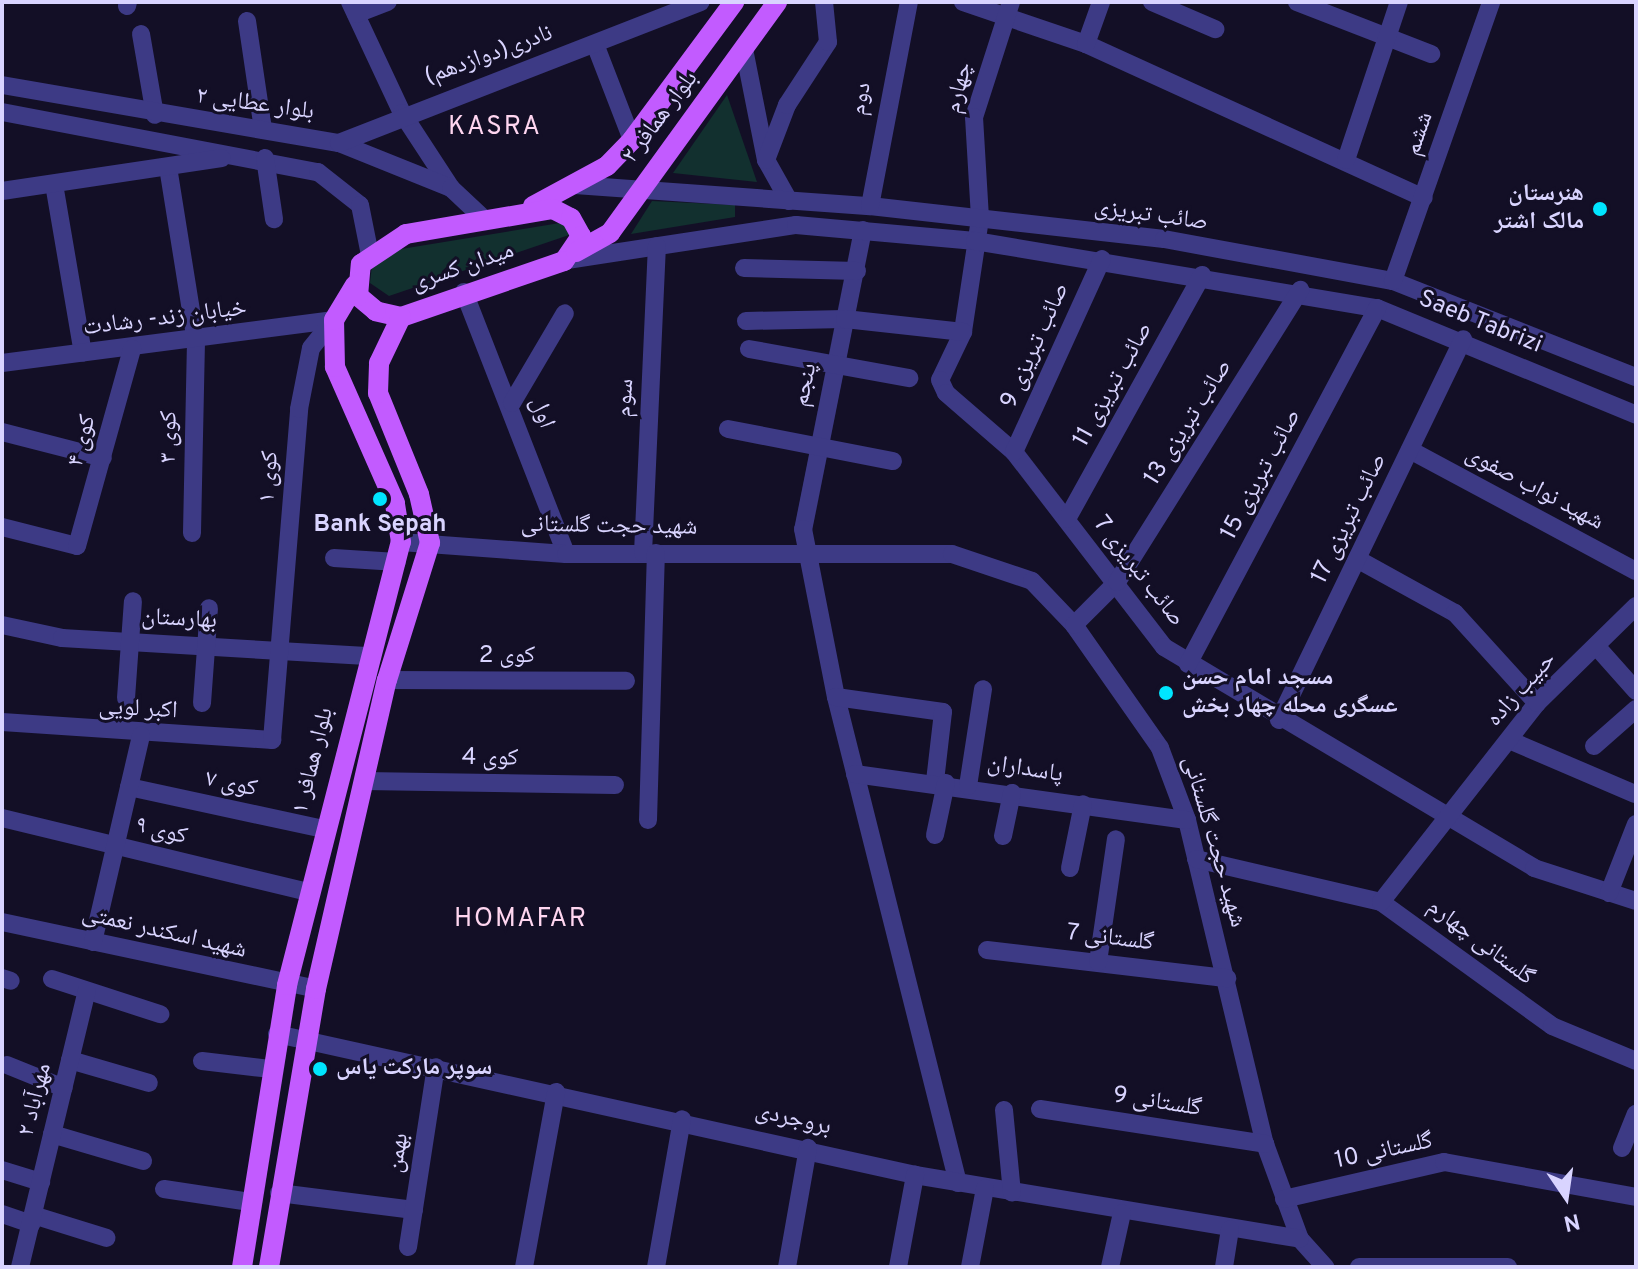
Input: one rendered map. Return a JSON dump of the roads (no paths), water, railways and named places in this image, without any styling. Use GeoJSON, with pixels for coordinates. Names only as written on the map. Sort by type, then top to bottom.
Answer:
{"type":"FeatureCollection","features":[{"type":"Feature","properties":{"kind":"main road","name":"بلوار همافر ۲"},"geometry":{"type":"LineString","coordinates":[[511,216],[575,185],[632,140],[734,2]]}},
{"type":"Feature","properties":{"kind":"main road","name":"بلوار همافر ۲"},"geometry":{"type":"LineString","coordinates":[[570,256],[610,233],[777,2]]}},
{"type":"Feature","properties":{"kind":"main road","name":"میدان کسری"},"geometry":{"type":"LineString","coordinates":[[355,285],[364,304],[401,317],[570,256],[579,229],[566,214],[483,218],[406,234],[370,255]]}},
{"type":"Feature","properties":{"kind":"main road"},"geometry":{"type":"LineString","coordinates":[[334,320],[370,255]]}},
{"type":"Feature","properties":{"kind":"main road"},"geometry":{"type":"LineString","coordinates":[[269,1267],[305,1038],[387,680],[430,543],[419,494],[378,393],[379,363],[401,317]]}},
{"type":"Feature","properties":{"kind":"main road","name":"بلوار همافر ۱"},"geometry":{"type":"LineString","coordinates":[[242,1267],[270,1069],[287,985],[366,656],[399,552],[395,503],[335,367],[334,320]]}},
{"type":"Feature","properties":{"kind":"street"},"geometry":{"type":"LineString","coordinates":[[388,2],[353,8],[402,113],[451,188]]}},
{"type":"Feature","properties":{"kind":"street","name":"نادری(دوازدهم)"},"geometry":{"type":"LineString","coordinates":[[339,143],[402,113],[595,44],[701,2]]}},
{"type":"Feature","properties":{"kind":"street"},"geometry":{"type":"LineString","coordinates":[[766,160],[787,105],[828,42],[824,2]]}},
{"type":"Feature","properties":{"kind":"street","name":"دوم"},"geometry":{"type":"LineString","coordinates":[[870,206],[909,2]]}},
{"type":"Feature","properties":{"kind":"street"},"geometry":{"type":"LineString","coordinates":[[963,2],[1008,10],[1346,160],[1424,198]]}},
{"type":"Feature","properties":{"kind":"street"},"geometry":{"type":"LineString","coordinates":[[1086,44],[1101,2]]}},
{"type":"Feature","properties":{"kind":"street"},"geometry":{"type":"LineString","coordinates":[[1152,2],[1215,29]]}},
{"type":"Feature","properties":{"kind":"street"},"geometry":{"type":"LineString","coordinates":[[1297,2],[1431,54]]}},
{"type":"Feature","properties":{"kind":"street"},"geometry":{"type":"LineString","coordinates":[[1346,160],[1399,2]]}},
{"type":"Feature","properties":{"kind":"street","name":"ششم"},"geometry":{"type":"LineString","coordinates":[[1393,281],[1491,2]]}},
{"type":"Feature","properties":{"kind":"street","name":"چهارم"},"geometry":{"type":"LineString","coordinates":[[975,241],[980,219],[974,117],[1008,10]]}},
{"type":"Feature","properties":{"kind":"street"},"geometry":{"type":"LineString","coordinates":[[247,21],[263,130]]}},
{"type":"Feature","properties":{"kind":"street"},"geometry":{"type":"LineString","coordinates":[[141,34],[155,115]]}},
{"type":"Feature","properties":{"kind":"street"},"geometry":{"type":"LineString","coordinates":[[595,44],[632,140]]}},
{"type":"Feature","properties":{"kind":"street"},"geometry":{"type":"LineString","coordinates":[[744,49],[766,160],[783,201],[768,213],[774,228]]}},
{"type":"Feature","properties":{"kind":"street","name":"بلوار عطایی ۲"},"geometry":{"type":"LineString","coordinates":[[2,85],[155,115],[339,143],[451,188],[483,218]]}},
{"type":"Feature","properties":{"kind":"street"},"geometry":{"type":"LineString","coordinates":[[64,128],[71,100]]}},
{"type":"Feature","properties":{"kind":"street"},"geometry":{"type":"LineString","coordinates":[[2,112],[64,128],[265,158],[318,172],[360,205],[370,255]]}},
{"type":"Feature","properties":{"kind":"street"},"geometry":{"type":"LineString","coordinates":[[2,191],[240,155]]}},
{"type":"Feature","properties":{"kind":"street"},"geometry":{"type":"LineString","coordinates":[[265,158],[274,219]]}},
{"type":"Feature","properties":{"kind":"street"},"geometry":{"type":"LineString","coordinates":[[168,167],[196,341]]}},
{"type":"Feature","properties":{"kind":"street"},"geometry":{"type":"LineString","coordinates":[[54,184],[83,353]]}},
{"type":"Feature","properties":{"kind":"street","name":"صائب تبریزی"},"geometry":{"type":"LineString","coordinates":[[575,185],[870,206],[1164,239],[1393,281],[1636,377]]}},
{"type":"Feature","properties":{"kind":"street","name":"صائب تبریزی"},"geometry":{"type":"LineString","coordinates":[[570,256],[774,228],[863,230],[975,241],[1300,290]]}},
{"type":"Feature","properties":{"kind":"street","name":"پنجم"},"geometry":{"type":"LineString","coordinates":[[863,230],[803,529],[812,550],[836,697],[958,1183]]}},
{"type":"Feature","properties":{"kind":"street","name":"صائب تبریزی 7"},"geometry":{"type":"LineString","coordinates":[[975,241],[963,332],[940,380],[1014,452],[1164,647],[1279,720],[1447,810],[1534,868],[1636,901]]}},
{"type":"Feature","properties":{"kind":"street","name":"سوم"},"geometry":{"type":"LineString","coordinates":[[648,820],[657,246]]}},
{"type":"Feature","properties":{"kind":"street","name":"صائب تبریزی 9"},"geometry":{"type":"LineString","coordinates":[[1014,452],[1102,259]]}},
{"type":"Feature","properties":{"kind":"street"},"geometry":{"type":"LineString","coordinates":[[744,268],[857,271]]}},
{"type":"Feature","properties":{"kind":"street","name":"صائب تبریزی 11"},"geometry":{"type":"LineString","coordinates":[[1067,519],[1202,275]]}},
{"type":"Feature","properties":{"kind":"street","name":"Saeb Tabrizi"},"geometry":{"type":"LineString","coordinates":[[1300,290],[1377,308],[1463,339],[1636,415]]}},
{"type":"Feature","properties":{"kind":"street","name":"صائب تبریزی 13"},"geometry":{"type":"LineString","coordinates":[[1117,582],[1300,290]]}},
{"type":"Feature","properties":{"kind":"street","name":"اول"},"geometry":{"type":"LineString","coordinates":[[464,292],[512,403],[566,554]]}},
{"type":"Feature","properties":{"kind":"street","name":"صائب تبریزی 15"},"geometry":{"type":"LineString","coordinates":[[1188,664],[1377,308]]}},
{"type":"Feature","properties":{"kind":"street"},"geometry":{"type":"LineString","coordinates":[[512,403],[565,313]]}},
{"type":"Feature","properties":{"kind":"street"},"geometry":{"type":"LineString","coordinates":[[746,321],[845,319],[963,332]]}},
{"type":"Feature","properties":{"kind":"street","name":"خیابان زند- رشادت"},"geometry":{"type":"LineString","coordinates":[[2,363],[196,341],[334,320]]}},
{"type":"Feature","properties":{"kind":"street","name":"کوی ۱"},"geometry":{"type":"LineString","coordinates":[[272,740],[299,409],[311,348],[334,320]]}},
{"type":"Feature","properties":{"kind":"street","name":"صائب تبریزی 17"},"geometry":{"type":"LineString","coordinates":[[1279,720],[1463,339]]}},
{"type":"Feature","properties":{"kind":"street","name":"کوی ۳"},"geometry":{"type":"LineString","coordinates":[[192,533],[196,341]]}},
{"type":"Feature","properties":{"kind":"street","name":"کوی ۴"},"geometry":{"type":"LineString","coordinates":[[2,527],[77,546],[132,349]]}},
{"type":"Feature","properties":{"kind":"street"},"geometry":{"type":"LineString","coordinates":[[749,349],[909,378]]}},
{"type":"Feature","properties":{"kind":"street"},"geometry":{"type":"LineString","coordinates":[[728,429],[893,461]]}},
{"type":"Feature","properties":{"kind":"street"},"geometry":{"type":"LineString","coordinates":[[2,432],[103,458]]}},
{"type":"Feature","properties":{"kind":"street","name":"شهید نواب صفوی"},"geometry":{"type":"LineString","coordinates":[[1410,450],[1636,571]]}},
{"type":"Feature","properties":{"kind":"street","name":"شهید حجت گلستانی"},"geometry":{"type":"LineString","coordinates":[[399,552],[430,543],[566,554],[812,550],[952,554],[1032,581],[1074,625],[1160,748],[1187,820],[1265,1144],[1284,1199],[1311,1256]]}},
{"type":"Feature","properties":{"kind":"street"},"geometry":{"type":"LineString","coordinates":[[334,558],[399,552]]}},
{"type":"Feature","properties":{"kind":"street"},"geometry":{"type":"LineString","coordinates":[[1357,559],[1455,613],[1537,703]]}},
{"type":"Feature","properties":{"kind":"street"},"geometry":{"type":"LineString","coordinates":[[1074,625],[1117,582]]}},
{"type":"Feature","properties":{"kind":"street"},"geometry":{"type":"LineString","coordinates":[[126,698],[133,601]]}},
{"type":"Feature","properties":{"kind":"street","name":"حبیب زاده"},"geometry":{"type":"LineString","coordinates":[[1381,902],[1447,810],[1537,703],[1636,606]]}},
{"type":"Feature","properties":{"kind":"street"},"geometry":{"type":"LineString","coordinates":[[202,703],[209,608]]}},
{"type":"Feature","properties":{"kind":"street","name":"بهارستان"},"geometry":{"type":"LineString","coordinates":[[2,625],[75,639],[205,647],[281,647],[366,656]]}},
{"type":"Feature","properties":{"kind":"street"},"geometry":{"type":"LineString","coordinates":[[1597,647],[1636,691]]}},
{"type":"Feature","properties":{"kind":"street","name":"کوی 2"},"geometry":{"type":"LineString","coordinates":[[387,680],[626,681]]}},
{"type":"Feature","properties":{"kind":"street"},"geometry":{"type":"LineString","coordinates":[[968,786],[983,689]]}},
{"type":"Feature","properties":{"kind":"street"},"geometry":{"type":"LineString","coordinates":[[836,697],[943,712],[935,835]]}},
{"type":"Feature","properties":{"kind":"street"},"geometry":{"type":"LineString","coordinates":[[1594,746],[1636,709]]}},
{"type":"Feature","properties":{"kind":"street","name":"اکبر لویی"},"geometry":{"type":"LineString","coordinates":[[2,722],[141,735],[272,740]]}},
{"type":"Feature","properties":{"kind":"street"},"geometry":{"type":"LineString","coordinates":[[93,942],[141,735]]}},
{"type":"Feature","properties":{"kind":"street"},"geometry":{"type":"LineString","coordinates":[[1509,740],[1635,794]]}},
{"type":"Feature","properties":{"kind":"street","name":"پاسداران"},"geometry":{"type":"LineString","coordinates":[[855,774],[940,782],[1187,820]]}},
{"type":"Feature","properties":{"kind":"street","name":"کوی 4"},"geometry":{"type":"LineString","coordinates":[[364,781],[615,785]]}},
{"type":"Feature","properties":{"kind":"street","name":"کوی ۷"},"geometry":{"type":"LineString","coordinates":[[129,787],[324,829]]}},
{"type":"Feature","properties":{"kind":"street"},"geometry":{"type":"LineString","coordinates":[[1003,836],[1012,793]]}},
{"type":"Feature","properties":{"kind":"street"},"geometry":{"type":"LineString","coordinates":[[1070,868],[1083,804]]}},
{"type":"Feature","properties":{"kind":"street","name":"کوی ۹"},"geometry":{"type":"LineString","coordinates":[[2,818],[309,892]]}},
{"type":"Feature","properties":{"kind":"street"},"geometry":{"type":"LineString","coordinates":[[1609,893],[1636,824]]}},
{"type":"Feature","properties":{"kind":"street"},"geometry":{"type":"LineString","coordinates":[[1098,962],[1116,839]]}},
{"type":"Feature","properties":{"kind":"street","name":"گلستانی چهارم"},"geometry":{"type":"LineString","coordinates":[[1196,859],[1381,902],[1552,1026],[1636,1061]]}},
{"type":"Feature","properties":{"kind":"street","name":"شهید اسکندر نعمتی"},"geometry":{"type":"LineString","coordinates":[[2,922],[316,989]]}},
{"type":"Feature","properties":{"kind":"street","name":"گلستانی 7"},"geometry":{"type":"LineString","coordinates":[[987,950],[1227,978]]}},
{"type":"Feature","properties":{"kind":"street"},"geometry":{"type":"LineString","coordinates":[[52,979],[160,1014]]}},
{"type":"Feature","properties":{"kind":"street","name":"مهرآباد ۲"},"geometry":{"type":"LineString","coordinates":[[20,1267],[87,991]]}},
{"type":"Feature","properties":{"kind":"street","name":"بروجردی"},"geometry":{"type":"LineString","coordinates":[[277,1034],[682,1119],[915,1175],[1122,1213],[1230,1229],[1311,1256]]}},
{"type":"Feature","properties":{"kind":"street"},"geometry":{"type":"LineString","coordinates":[[70,1060],[149,1083]]}},
{"type":"Feature","properties":{"kind":"street"},"geometry":{"type":"LineString","coordinates":[[202,1061],[270,1069]]}},
{"type":"Feature","properties":{"kind":"street"},"geometry":{"type":"LineString","coordinates":[[7,1065],[64,1088]]}},
{"type":"Feature","properties":{"kind":"street","name":"بهمن"},"geometry":{"type":"LineString","coordinates":[[408,1247],[436,1067]]}},
{"type":"Feature","properties":{"kind":"street"},"geometry":{"type":"LineString","coordinates":[[524,1267],[556,1092]]}},
{"type":"Feature","properties":{"kind":"street","name":"گلستانی 9"},"geometry":{"type":"LineString","coordinates":[[1040,1109],[1265,1144]]}},
{"type":"Feature","properties":{"kind":"street"},"geometry":{"type":"LineString","coordinates":[[1004,1110],[1012,1193]]}},
{"type":"Feature","properties":{"kind":"street"},"geometry":{"type":"LineString","coordinates":[[1622,1148],[1636,1114]]}},
{"type":"Feature","properties":{"kind":"street"},"geometry":{"type":"LineString","coordinates":[[656,1267],[682,1119]]}},
{"type":"Feature","properties":{"kind":"street"},"geometry":{"type":"LineString","coordinates":[[52,1134],[143,1161]]}},
{"type":"Feature","properties":{"kind":"street"},"geometry":{"type":"LineString","coordinates":[[787,1267],[808,1148]]}},
{"type":"Feature","properties":{"kind":"street","name":"گلستانی 10"},"geometry":{"type":"LineString","coordinates":[[1284,1199],[1444,1162],[1636,1197]]}},
{"type":"Feature","properties":{"kind":"street"},"geometry":{"type":"LineString","coordinates":[[2,1170],[41,1182]]}},
{"type":"Feature","properties":{"kind":"street"},"geometry":{"type":"LineString","coordinates":[[898,1267],[915,1175]]}},
{"type":"Feature","properties":{"kind":"street"},"geometry":{"type":"LineString","coordinates":[[970,1267],[985,1188]]}},
{"type":"Feature","properties":{"kind":"street"},"geometry":{"type":"LineString","coordinates":[[164,1189],[250,1202]]}},
{"type":"Feature","properties":{"kind":"street"},"geometry":{"type":"LineString","coordinates":[[279,1193],[414,1210]]}},
{"type":"Feature","properties":{"kind":"street"},"geometry":{"type":"LineString","coordinates":[[1110,1267],[1122,1213]]}},
{"type":"Feature","properties":{"kind":"street"},"geometry":{"type":"LineString","coordinates":[[2,1214],[107,1238]]}},
{"type":"Feature","properties":{"kind":"street"},"geometry":{"type":"LineString","coordinates":[[1224,1267],[1230,1229]]}},
{"type":"Feature","properties":{"kind":"street"},"geometry":{"type":"LineString","coordinates":[[1359,1267],[1508,1267]]}},
{"type":"Feature","properties":{"kind":"place","name":"هنرستان مالک اشتر"},"geometry":{"type":"Point","coordinates":[1600,209]}},
{"type":"Feature","properties":{"kind":"place","name":"Bank Sepah"},"geometry":{"type":"Point","coordinates":[380,499]}},
{"type":"Feature","properties":{"kind":"place","name":"مسجد امام حسن عسگری محله چهار بخش"},"geometry":{"type":"Point","coordinates":[1166,693]}},
{"type":"Feature","properties":{"kind":"place","name":"سوپر مارکت یاس"},"geometry":{"type":"Point","coordinates":[320,1069]}},
{"type":"Feature","properties":{"kind":"district","name":"KASRA"},"geometry":{"type":"Point","coordinates":[495,128]}},
{"type":"Feature","properties":{"kind":"district","name":"HOMAFAR"},"geometry":{"type":"Point","coordinates":[521,920]}}]}
